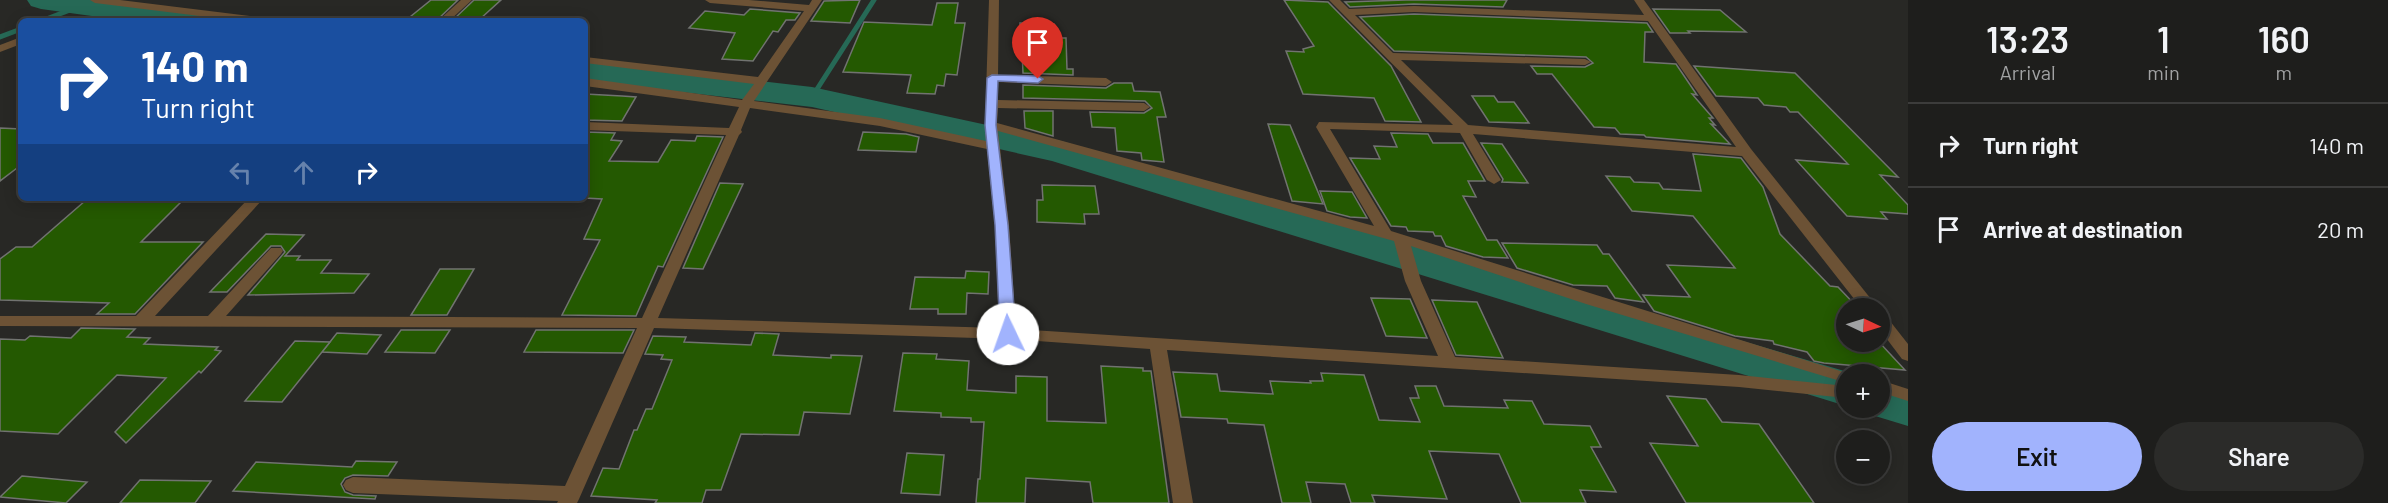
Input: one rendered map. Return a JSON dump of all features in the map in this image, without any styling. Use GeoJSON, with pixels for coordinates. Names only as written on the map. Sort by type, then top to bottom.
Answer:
{"type":"FeatureCollection","features":[{"type":"Feature","properties":{"kind":"street"},"geometry":{"type":"LineString","coordinates":[[95,0],[242,18]]}},
{"type":"Feature","properties":{"kind":"street"},"geometry":{"type":"LineString","coordinates":[[446,18],[467,0]]}},
{"type":"Feature","properties":{"kind":"street"},"geometry":{"type":"LineString","coordinates":[[710,0],[814,4]]}},
{"type":"Feature","properties":{"kind":"street"},"geometry":{"type":"LineString","coordinates":[[994,0],[992,135],[1002,225],[1008,334]]}},
{"type":"Feature","properties":{"kind":"street"},"geometry":{"type":"LineString","coordinates":[[1334,0],[1464,129],[1494,180]]}},
{"type":"Feature","properties":{"kind":"street"},"geometry":{"type":"LineString","coordinates":[[1639,0],[1746,152],[1862,298]]}},
{"type":"Feature","properties":{"kind":"street"},"geometry":{"type":"LineString","coordinates":[[353,485],[570,499],[754,92],[814,4]]}},
{"type":"Feature","properties":{"kind":"street"},"geometry":{"type":"LineString","coordinates":[[1346,12],[1408,9],[1651,18]]}},
{"type":"Feature","properties":{"kind":"street"},"geometry":{"type":"LineString","coordinates":[[0,49],[18,41]]}},
{"type":"Feature","properties":{"kind":"street"},"geometry":{"type":"LineString","coordinates":[[1392,56],[1585,62]]}},
{"type":"Feature","properties":{"kind":"street"},"geometry":{"type":"LineString","coordinates":[[588,61],[754,92],[880,122],[992,135],[1397,241],[1836,373]]}},
{"type":"Feature","properties":{"kind":"street"},"geometry":{"type":"LineString","coordinates":[[992,78],[1106,82]]}},
{"type":"Feature","properties":{"kind":"street"},"geometry":{"type":"LineString","coordinates":[[588,82],[754,92]]}},
{"type":"Feature","properties":{"kind":"street"},"geometry":{"type":"LineString","coordinates":[[992,104],[1144,107]]}},
{"type":"Feature","properties":{"kind":"street"},"geometry":{"type":"LineString","coordinates":[[1450,364],[1397,241],[1322,127],[1323,125],[1464,129],[1746,152]]}},
{"type":"Feature","properties":{"kind":"street"},"geometry":{"type":"LineString","coordinates":[[588,126],[736,132]]}},
{"type":"Feature","properties":{"kind":"street"},"geometry":{"type":"LineString","coordinates":[[140,322],[254,201]]}},
{"type":"Feature","properties":{"kind":"street"},"geometry":{"type":"LineString","coordinates":[[212,322],[276,251]]}},
{"type":"Feature","properties":{"kind":"street"},"geometry":{"type":"LineString","coordinates":[[0,321],[649,323],[1008,334],[1739,381],[1836,391]]}},
{"type":"Feature","properties":{"kind":"street"},"geometry":{"type":"LineString","coordinates":[[1890,332],[1908,355]]}},
{"type":"Feature","properties":{"kind":"street"},"geometry":{"type":"LineString","coordinates":[[1158,343],[1184,503]]}},
{"type":"Feature","properties":{"kind":"street"},"geometry":{"type":"LineString","coordinates":[[1890,390],[1908,396]]}},
{"type":"Feature","properties":{"kind":"street"},"geometry":{"type":"LineString","coordinates":[[1890,395],[1908,396]]}},
{"type":"Feature","properties":{"kind":"building"},"geometry":{"type":"Polygon","coordinates":[[[431,0],[458,0],[439,18],[409,18],[431,0]]]}},
{"type":"Feature","properties":{"kind":"building"},"geometry":{"type":"Polygon","coordinates":[[[474,0],[501,0],[481,18],[455,18],[474,0]]]}},
{"type":"Feature","properties":{"kind":"building"},"geometry":{"type":"Polygon","coordinates":[[[860,0],[850,23],[811,21],[824,1],[860,0]]]}},
{"type":"Feature","properties":{"kind":"building"},"geometry":{"type":"Polygon","coordinates":[[[1284,0],[1328,2],[1391,66],[1421,122],[1385,121],[1374,98],[1303,94],[1286,51],[1304,52],[1303,49],[1314,46],[1284,0]]]}},
{"type":"Feature","properties":{"kind":"building"},"geometry":{"type":"Polygon","coordinates":[[[1507,0],[1503,7],[1414,4],[1350,7],[1345,2],[1507,0]]]}},
{"type":"Feature","properties":{"kind":"building"},"geometry":{"type":"Polygon","coordinates":[[[937,3],[958,3],[955,23],[965,23],[957,75],[946,74],[944,86],[937,85],[935,94],[907,93],[911,75],[843,72],[864,22],[932,25],[937,3]]]}},
{"type":"Feature","properties":{"kind":"building"},"geometry":{"type":"Polygon","coordinates":[[[750,9],[800,13],[795,20],[786,20],[778,32],[773,31],[753,61],[722,59],[735,33],[689,28],[705,11],[744,15],[750,9]]]}},
{"type":"Feature","properties":{"kind":"building"},"geometry":{"type":"Polygon","coordinates":[[[1653,9],[1720,10],[1746,32],[1670,33],[1653,9]]]}},
{"type":"Feature","properties":{"kind":"building"},"geometry":{"type":"Polygon","coordinates":[[[1414,14],[1647,23],[1653,32],[1645,32],[1644,62],[1676,64],[1697,95],[1692,94],[1713,118],[1709,118],[1715,125],[1711,124],[1730,144],[1620,134],[1615,128],[1594,127],[1552,74],[1537,74],[1531,66],[1585,67],[1593,63],[1586,57],[1394,51],[1360,17],[1414,14]]]}},
{"type":"Feature","properties":{"kind":"building"},"geometry":{"type":"Polygon","coordinates":[[[1020,23],[1054,24],[1053,38],[1066,38],[1067,69],[1073,69],[1073,75],[1023,73],[1022,51],[1019,51],[1020,23]]]}},
{"type":"Feature","properties":{"kind":"building"},"geometry":{"type":"Polygon","coordinates":[[[1694,66],[1795,73],[1898,177],[1880,175],[1908,205],[1908,214],[1881,212],[1887,219],[1847,216],[1796,160],[1848,164],[1798,112],[1790,112],[1786,107],[1764,105],[1758,98],[1716,96],[1694,66]]]}},
{"type":"Feature","properties":{"kind":"building"},"geometry":{"type":"Polygon","coordinates":[[[1114,83],[1132,83],[1134,91],[1160,92],[1166,117],[1157,117],[1164,162],[1142,160],[1141,153],[1117,151],[1115,128],[1092,127],[1090,112],[1144,113],[1152,108],[1145,101],[1023,98],[1023,85],[1106,88],[1114,83]]]}},
{"type":"Feature","properties":{"kind":"building"},"geometry":{"type":"Polygon","coordinates":[[[588,94],[636,97],[622,121],[588,120],[588,94]]]}},
{"type":"Feature","properties":{"kind":"building"},"geometry":{"type":"Polygon","coordinates":[[[1472,96],[1494,96],[1498,102],[1514,102],[1529,123],[1489,122],[1472,96]]]}},
{"type":"Feature","properties":{"kind":"building"},"geometry":{"type":"Polygon","coordinates":[[[1024,111],[1053,111],[1053,136],[1025,128],[1024,111]]]}},
{"type":"Feature","properties":{"kind":"building"},"geometry":{"type":"Polygon","coordinates":[[[1268,124],[1290,125],[1323,204],[1292,201],[1268,124]]]}},
{"type":"Feature","properties":{"kind":"building"},"geometry":{"type":"Polygon","coordinates":[[[0,128],[18,129],[18,167],[0,181],[0,128]]]}},
{"type":"Feature","properties":{"kind":"building"},"geometry":{"type":"Polygon","coordinates":[[[588,132],[615,133],[611,140],[622,141],[609,161],[658,162],[671,140],[695,141],[697,136],[723,137],[663,267],[658,266],[636,316],[562,315],[600,240],[584,239],[602,199],[588,198],[588,132]]]}},
{"type":"Feature","properties":{"kind":"building"},"geometry":{"type":"Polygon","coordinates":[[[863,132],[906,134],[919,137],[916,152],[858,150],[863,132]]]}},
{"type":"Feature","properties":{"kind":"building"},"geometry":{"type":"Polygon","coordinates":[[[1391,133],[1428,134],[1433,143],[1463,143],[1485,181],[1468,181],[1476,197],[1463,196],[1487,240],[1497,240],[1508,258],[1483,257],[1446,246],[1441,236],[1435,236],[1433,232],[1408,231],[1406,227],[1391,226],[1350,158],[1380,159],[1374,146],[1397,147],[1391,133]]]}},
{"type":"Feature","properties":{"kind":"building"},"geometry":{"type":"Polygon","coordinates":[[[1481,143],[1502,144],[1528,183],[1502,182],[1503,179],[1481,143]]]}},
{"type":"Feature","properties":{"kind":"building"},"geometry":{"type":"Polygon","coordinates":[[[1693,154],[1741,158],[1763,187],[1780,234],[1830,286],[1838,287],[1848,298],[1836,298],[1836,352],[1888,352],[1905,370],[1890,369],[1890,364],[1836,364],[1814,361],[1807,352],[1774,344],[1773,341],[1735,336],[1654,311],[1643,295],[1690,297],[1667,265],[1735,268],[1693,216],[1632,211],[1606,176],[1630,177],[1634,182],[1659,183],[1663,189],[1701,191],[1693,154]]]}},
{"type":"Feature","properties":{"kind":"building"},"geometry":{"type":"Polygon","coordinates":[[[720,183],[743,184],[703,269],[683,268],[720,183]]]}},
{"type":"Feature","properties":{"kind":"building"},"geometry":{"type":"Polygon","coordinates":[[[1042,185],[1095,186],[1099,214],[1084,214],[1085,224],[1037,222],[1037,200],[1043,200],[1042,185]]]}},
{"type":"Feature","properties":{"kind":"building"},"geometry":{"type":"Polygon","coordinates":[[[1320,191],[1352,192],[1367,218],[1350,217],[1327,211],[1320,191]]]}},
{"type":"Feature","properties":{"kind":"building"},"geometry":{"type":"Polygon","coordinates":[[[85,201],[182,201],[141,242],[203,242],[135,314],[97,314],[109,303],[0,300],[0,259],[16,247],[32,247],[85,201]]]}},
{"type":"Feature","properties":{"kind":"building"},"geometry":{"type":"Polygon","coordinates":[[[266,234],[304,235],[285,256],[300,256],[297,260],[331,260],[321,273],[369,274],[354,293],[248,295],[285,252],[281,246],[271,246],[227,292],[210,292],[266,234]]]}},
{"type":"Feature","properties":{"kind":"building"},"geometry":{"type":"Polygon","coordinates":[[[1502,243],[1597,245],[1603,254],[1609,254],[1644,302],[1615,298],[1607,286],[1573,285],[1517,268],[1502,243]]]}},
{"type":"Feature","properties":{"kind":"building"},"geometry":{"type":"Polygon","coordinates":[[[440,269],[474,269],[447,315],[411,315],[440,269]]]}},
{"type":"Feature","properties":{"kind":"building"},"geometry":{"type":"Polygon","coordinates":[[[966,271],[989,272],[988,294],[967,293],[966,314],[938,314],[938,309],[910,309],[915,277],[965,278],[966,271]]]}},
{"type":"Feature","properties":{"kind":"building"},"geometry":{"type":"Polygon","coordinates":[[[1371,298],[1410,299],[1427,338],[1386,336],[1371,298]]]}},
{"type":"Feature","properties":{"kind":"building"},"geometry":{"type":"Polygon","coordinates":[[[1432,300],[1477,302],[1503,358],[1456,355],[1432,300]]]}},
{"type":"Feature","properties":{"kind":"building"},"geometry":{"type":"Polygon","coordinates":[[[81,328],[135,329],[127,337],[150,338],[144,344],[218,347],[215,350],[221,351],[201,373],[199,371],[126,443],[115,432],[166,378],[117,375],[58,434],[0,431],[0,339],[25,340],[30,336],[71,338],[81,328]]]}},
{"type":"Feature","properties":{"kind":"building"},"geometry":{"type":"Polygon","coordinates":[[[401,330],[450,330],[435,353],[385,352],[401,330]]]}},
{"type":"Feature","properties":{"kind":"building"},"geometry":{"type":"Polygon","coordinates":[[[536,330],[634,330],[623,353],[524,352],[536,330]]]}},
{"type":"Feature","properties":{"kind":"building"},"geometry":{"type":"Polygon","coordinates":[[[337,333],[381,335],[367,354],[322,352],[337,333]]]}},
{"type":"Feature","properties":{"kind":"building"},"geometry":{"type":"Polygon","coordinates":[[[755,333],[779,334],[773,355],[831,358],[831,355],[862,356],[850,414],[804,412],[799,435],[741,434],[721,490],[706,490],[702,503],[655,503],[657,500],[591,496],[603,468],[619,469],[634,430],[637,430],[646,409],[652,409],[672,360],[661,359],[663,355],[645,354],[653,336],[686,337],[684,342],[751,345],[755,333]]]}},
{"type":"Feature","properties":{"kind":"building"},"geometry":{"type":"Polygon","coordinates":[[[295,341],[330,342],[282,402],[245,401],[295,341]]]}},
{"type":"Feature","properties":{"kind":"building"},"geometry":{"type":"Polygon","coordinates":[[[903,353],[937,354],[936,359],[969,361],[967,390],[1016,393],[1016,376],[1047,377],[1047,421],[1106,423],[1101,366],[1143,368],[1143,371],[1151,371],[1169,503],[1093,503],[1090,482],[1026,478],[1025,503],[976,503],[984,422],[971,422],[971,418],[941,417],[941,413],[894,411],[903,353]]]}},
{"type":"Feature","properties":{"kind":"building"},"geometry":{"type":"Polygon","coordinates":[[[1173,372],[1217,374],[1220,391],[1273,394],[1270,381],[1311,383],[1310,381],[1323,381],[1321,373],[1364,375],[1379,420],[1420,422],[1410,398],[1419,398],[1415,386],[1436,386],[1444,406],[1508,408],[1504,400],[1532,401],[1544,424],[1590,426],[1601,447],[1591,447],[1616,492],[1580,490],[1586,503],[1521,503],[1499,454],[1429,451],[1447,499],[1372,495],[1375,503],[1351,503],[1345,484],[1306,482],[1311,503],[1282,503],[1264,425],[1228,423],[1227,419],[1181,417],[1173,372]]]}},
{"type":"Feature","properties":{"kind":"building"},"geometry":{"type":"Polygon","coordinates":[[[1667,396],[1706,399],[1722,422],[1759,424],[1814,503],[1686,503],[1650,443],[1698,446],[1667,396]]]}},
{"type":"Feature","properties":{"kind":"building"},"geometry":{"type":"Polygon","coordinates":[[[907,453],[944,455],[940,495],[901,493],[907,453]]]}},
{"type":"Feature","properties":{"kind":"building"},"geometry":{"type":"Polygon","coordinates":[[[356,461],[397,462],[388,476],[353,475],[345,478],[341,484],[345,492],[353,495],[376,496],[375,499],[233,491],[256,462],[352,467],[356,461]]]}},
{"type":"Feature","properties":{"kind":"building"},"geometry":{"type":"Polygon","coordinates":[[[22,476],[87,482],[66,503],[0,497],[22,476]]]}},
{"type":"Feature","properties":{"kind":"building"},"geometry":{"type":"Polygon","coordinates":[[[140,480],[211,481],[195,503],[120,503],[140,480]]]}},
{"type":"Feature","properties":{"kind":"waterway"},"geometry":{"type":"LineString","coordinates":[[41,0],[170,18]]}},
{"type":"Feature","properties":{"kind":"waterway"},"geometry":{"type":"LineString","coordinates":[[812,97],[874,0]]}},
{"type":"Feature","properties":{"kind":"waterway"},"geometry":{"type":"LineString","coordinates":[[49,18],[78,7]]}},
{"type":"Feature","properties":{"kind":"waterway"},"geometry":{"type":"LineString","coordinates":[[0,37],[18,30]]}},
{"type":"Feature","properties":{"kind":"waterway"},"geometry":{"type":"LineString","coordinates":[[588,71],[812,97],[1061,152],[1836,386]]}},
{"type":"Feature","properties":{"kind":"waterway"},"geometry":{"type":"LineString","coordinates":[[1890,402],[1908,408]]}},
{"type":"Feature","properties":{"kind":"route"},"geometry":{"type":"LineString","coordinates":[[1008,334],[1002,225],[991,125],[992,78],[1038,79]]}}]}
